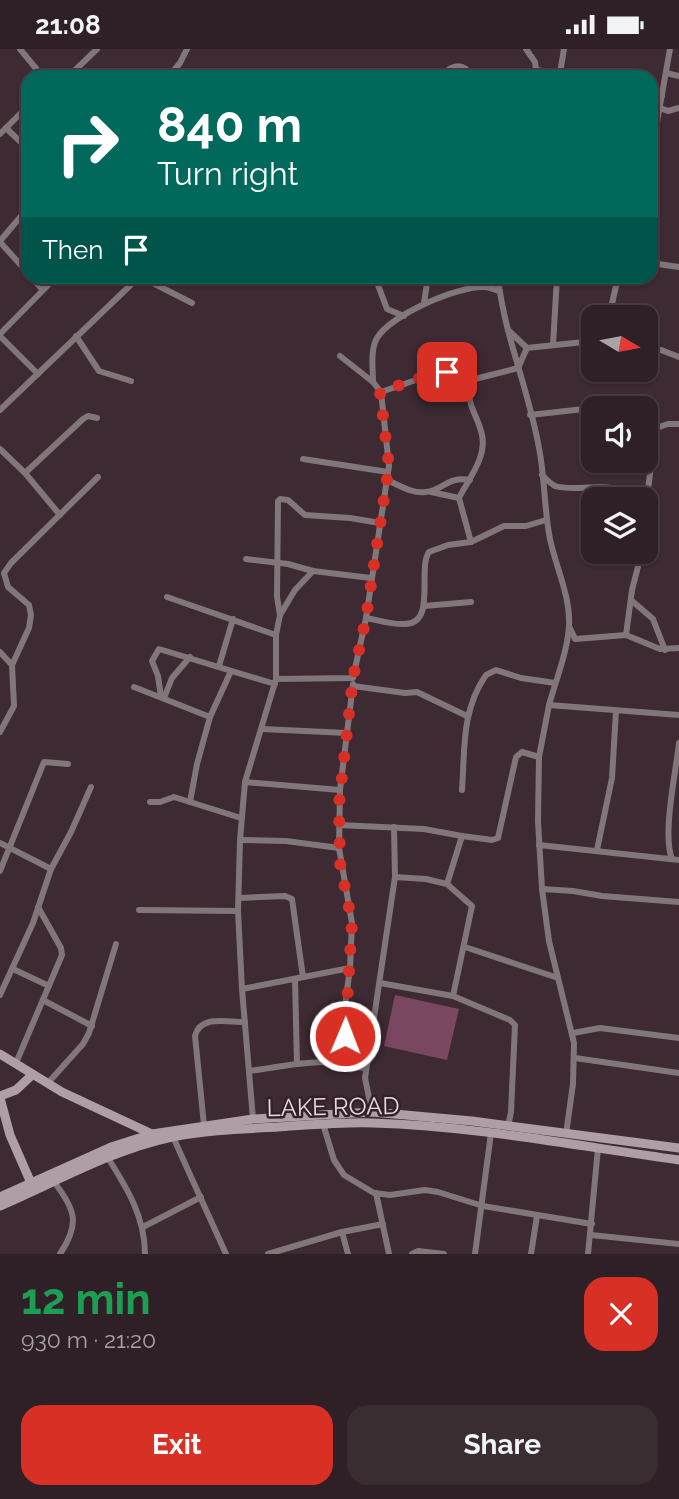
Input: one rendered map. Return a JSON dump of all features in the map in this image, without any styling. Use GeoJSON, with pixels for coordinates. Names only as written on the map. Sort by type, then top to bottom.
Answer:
{"type":"FeatureCollection","features":[{"type":"Feature","properties":{"kind":"main road"},"geometry":{"type":"LineString","coordinates":[[0,1054],[47,1084],[152,1135]]}},
{"type":"Feature","properties":{"kind":"main road"},"geometry":{"type":"LineString","coordinates":[[31,1183],[10,1135],[0,1097],[16,1090],[32,1075]]}},
{"type":"Feature","properties":{"kind":"main road","name":"LAKE ROAD"},"geometry":{"type":"LineString","coordinates":[[0,1197],[111,1147],[152,1135],[253,1119],[372,1112],[508,1126],[598,1148],[679,1160]]}},
{"type":"Feature","properties":{"kind":"main road","name":"LAKE ROAD"},"geometry":{"type":"LineString","coordinates":[[0,1206],[108,1158],[173,1137],[254,1128],[384,1123],[679,1148]]}},
{"type":"Feature","properties":{"kind":"street"},"geometry":{"type":"LineString","coordinates":[[20,49],[37,70]]}},
{"type":"Feature","properties":{"kind":"street"},"geometry":{"type":"LineString","coordinates":[[75,70],[97,49]]}},
{"type":"Feature","properties":{"kind":"street"},"geometry":{"type":"LineString","coordinates":[[173,70],[187,49]]}},
{"type":"Feature","properties":{"kind":"street"},"geometry":{"type":"LineString","coordinates":[[526,49],[536,70]]}},
{"type":"Feature","properties":{"kind":"street"},"geometry":{"type":"LineString","coordinates":[[560,70],[564,49]]}},
{"type":"Feature","properties":{"kind":"street"},"geometry":{"type":"LineString","coordinates":[[658,119],[670,49]]}},
{"type":"Feature","properties":{"kind":"street"},"geometry":{"type":"LineString","coordinates":[[447,70],[456,66],[466,70]]}},
{"type":"Feature","properties":{"kind":"street"},"geometry":{"type":"LineString","coordinates":[[666,73],[679,76]]}},
{"type":"Feature","properties":{"kind":"street"},"geometry":{"type":"LineString","coordinates":[[658,95],[662,96]]}},
{"type":"Feature","properties":{"kind":"street"},"geometry":{"type":"LineString","coordinates":[[660,108],[666,111],[679,109]]}},
{"type":"Feature","properties":{"kind":"street"},"geometry":{"type":"LineString","coordinates":[[0,134],[21,113]]}},
{"type":"Feature","properties":{"kind":"street"},"geometry":{"type":"LineString","coordinates":[[6,128],[21,142]]}},
{"type":"Feature","properties":{"kind":"street"},"geometry":{"type":"LineString","coordinates":[[21,216],[0,241],[21,266]]}},
{"type":"Feature","properties":{"kind":"street"},"geometry":{"type":"LineString","coordinates":[[658,264],[679,267]]}},
{"type":"Feature","properties":{"kind":"street"},"geometry":{"type":"LineString","coordinates":[[37,284],[42,289]]}},
{"type":"Feature","properties":{"kind":"street"},"geometry":{"type":"LineString","coordinates":[[38,374],[0,335],[48,284]]}},
{"type":"Feature","properties":{"kind":"street"},"geometry":{"type":"LineString","coordinates":[[0,410],[133,284]]}},
{"type":"Feature","properties":{"kind":"street"},"geometry":{"type":"LineString","coordinates":[[154,284],[192,303]]}},
{"type":"Feature","properties":{"kind":"street"},"geometry":{"type":"LineString","coordinates":[[378,284],[386,307],[404,316]]}},
{"type":"Feature","properties":{"kind":"street"},"geometry":{"type":"LineString","coordinates":[[424,303],[427,284]]}},
{"type":"Feature","properties":{"kind":"street"},"geometry":{"type":"LineString","coordinates":[[498,284],[539,448],[546,520],[565,588],[569,626],[539,757],[542,889],[552,957],[573,1033],[575,1058],[566,1139]]}},
{"type":"Feature","properties":{"kind":"street"},"geometry":{"type":"LineString","coordinates":[[552,345],[556,284]]}},
{"type":"Feature","properties":{"kind":"street"},"geometry":{"type":"LineString","coordinates":[[612,305],[616,284]]}},
{"type":"Feature","properties":{"kind":"street"},"geometry":{"type":"LineString","coordinates":[[373,382],[376,339],[404,316],[424,303],[471,288],[489,287],[499,291]]}},
{"type":"Feature","properties":{"kind":"street"},"geometry":{"type":"LineString","coordinates":[[508,330],[527,348]]}},
{"type":"Feature","properties":{"kind":"street"},"geometry":{"type":"LineString","coordinates":[[76,337],[99,371],[131,381]]}},
{"type":"Feature","properties":{"kind":"street"},"geometry":{"type":"LineString","coordinates":[[527,348],[581,342]]}},
{"type":"Feature","properties":{"kind":"street"},"geometry":{"type":"LineString","coordinates":[[518,368],[527,348]]}},
{"type":"Feature","properties":{"kind":"street"},"geometry":{"type":"LineString","coordinates":[[658,350],[679,357]]}},
{"type":"Feature","properties":{"kind":"street"},"geometry":{"type":"LineString","coordinates":[[340,356],[373,382],[380,392],[388,456],[366,618],[353,682],[340,790],[339,848],[352,923],[345,1036],[370,1040]]}},
{"type":"Feature","properties":{"kind":"street"},"geometry":{"type":"LineString","coordinates":[[380,392],[442,371],[470,380],[518,368]]}},
{"type":"Feature","properties":{"kind":"street"},"geometry":{"type":"LineString","coordinates":[[470,380],[470,405],[483,436],[480,456],[459,498],[471,542]]}},
{"type":"Feature","properties":{"kind":"street"},"geometry":{"type":"LineString","coordinates":[[530,415],[581,409]]}},
{"type":"Feature","properties":{"kind":"street"},"geometry":{"type":"LineString","coordinates":[[25,474],[83,419],[88,416],[97,418]]}},
{"type":"Feature","properties":{"kind":"street"},"geometry":{"type":"LineString","coordinates":[[658,427],[679,424]]}},
{"type":"Feature","properties":{"kind":"street"},"geometry":{"type":"LineString","coordinates":[[0,449],[60,515]]}},
{"type":"Feature","properties":{"kind":"street"},"geometry":{"type":"LineString","coordinates":[[303,459],[387,476],[411,491],[459,498]]}},
{"type":"Feature","properties":{"kind":"street"},"geometry":{"type":"LineString","coordinates":[[542,475],[554,486],[584,487]]}},
{"type":"Feature","properties":{"kind":"street"},"geometry":{"type":"LineString","coordinates":[[0,732],[14,706],[12,665],[32,615],[29,605],[8,587],[4,573],[98,477]]}},
{"type":"Feature","properties":{"kind":"street"},"geometry":{"type":"LineString","coordinates":[[429,492],[454,479],[470,480]]}},
{"type":"Feature","properties":{"kind":"street"},"geometry":{"type":"LineString","coordinates":[[543,497],[554,486]]}},
{"type":"Feature","properties":{"kind":"street"},"geometry":{"type":"LineString","coordinates":[[280,615],[277,597],[277,513],[280,499],[288,500],[305,515],[380,523]]}},
{"type":"Feature","properties":{"kind":"street"},"geometry":{"type":"LineString","coordinates":[[366,618],[405,624],[411,623],[421,614],[427,555],[448,545],[471,542],[504,526],[526,526],[546,520]]}},
{"type":"Feature","properties":{"kind":"street"},"geometry":{"type":"LineString","coordinates":[[246,559],[313,571],[370,577]]}},
{"type":"Feature","properties":{"kind":"street"},"geometry":{"type":"LineString","coordinates":[[626,635],[639,564]]}},
{"type":"Feature","properties":{"kind":"street"},"geometry":{"type":"LineString","coordinates":[[253,1119],[238,911],[241,818],[245,782],[275,682],[276,635],[280,615],[295,590],[313,571]]}},
{"type":"Feature","properties":{"kind":"street"},"geometry":{"type":"LineString","coordinates":[[167,597],[276,635]]}},
{"type":"Feature","properties":{"kind":"street"},"geometry":{"type":"LineString","coordinates":[[631,600],[653,619],[665,650]]}},
{"type":"Feature","properties":{"kind":"street"},"geometry":{"type":"LineString","coordinates":[[424,605],[471,602]]}},
{"type":"Feature","properties":{"kind":"street"},"geometry":{"type":"LineString","coordinates":[[219,666],[233,619]]}},
{"type":"Feature","properties":{"kind":"street"},"geometry":{"type":"LineString","coordinates":[[569,626],[575,639]]}},
{"type":"Feature","properties":{"kind":"street"},"geometry":{"type":"LineString","coordinates":[[565,648],[575,639],[626,635],[665,650],[679,648]]}},
{"type":"Feature","properties":{"kind":"street"},"geometry":{"type":"LineString","coordinates":[[163,697],[152,661],[158,649],[275,682],[353,682],[405,693],[417,692],[467,716]]}},
{"type":"Feature","properties":{"kind":"street"},"geometry":{"type":"LineString","coordinates":[[0,652],[12,665]]}},
{"type":"Feature","properties":{"kind":"street"},"geometry":{"type":"LineString","coordinates":[[163,697],[172,678],[190,657]]}},
{"type":"Feature","properties":{"kind":"street"},"geometry":{"type":"LineString","coordinates":[[190,802],[210,717],[231,671]]}},
{"type":"Feature","properties":{"kind":"street"},"geometry":{"type":"LineString","coordinates":[[462,790],[467,716],[482,681],[490,671],[555,683]]}},
{"type":"Feature","properties":{"kind":"street"},"geometry":{"type":"LineString","coordinates":[[134,687],[210,717]]}},
{"type":"Feature","properties":{"kind":"street"},"geometry":{"type":"LineString","coordinates":[[549,705],[679,715]]}},
{"type":"Feature","properties":{"kind":"street"},"geometry":{"type":"LineString","coordinates":[[597,850],[612,778],[616,711]]}},
{"type":"Feature","properties":{"kind":"street"},"geometry":{"type":"LineString","coordinates":[[262,729],[347,733]]}},
{"type":"Feature","properties":{"kind":"street"},"geometry":{"type":"LineString","coordinates":[[675,860],[668,846],[679,743]]}},
{"type":"Feature","properties":{"kind":"street"},"geometry":{"type":"LineString","coordinates":[[339,825],[394,827],[450,832],[462,837],[492,840],[498,838],[516,757],[522,752],[539,757]]}},
{"type":"Feature","properties":{"kind":"street"},"geometry":{"type":"LineString","coordinates":[[0,871],[44,762],[68,764]]}},
{"type":"Feature","properties":{"kind":"street"},"geometry":{"type":"LineString","coordinates":[[245,782],[340,790]]}},
{"type":"Feature","properties":{"kind":"street"},"geometry":{"type":"LineString","coordinates":[[0,995],[13,969],[51,869],[91,787]]}},
{"type":"Feature","properties":{"kind":"street"},"geometry":{"type":"LineString","coordinates":[[150,802],[160,802],[171,797],[241,818]]}},
{"type":"Feature","properties":{"kind":"street"},"geometry":{"type":"LineString","coordinates":[[670,811],[679,812]]}},
{"type":"Feature","properties":{"kind":"street"},"geometry":{"type":"LineString","coordinates":[[372,1112],[366,1088],[366,1069],[395,877],[394,827]]}},
{"type":"Feature","properties":{"kind":"street"},"geometry":{"type":"LineString","coordinates":[[447,884],[462,837]]}},
{"type":"Feature","properties":{"kind":"street"},"geometry":{"type":"LineString","coordinates":[[240,840],[286,841],[339,848]]}},
{"type":"Feature","properties":{"kind":"street"},"geometry":{"type":"LineString","coordinates":[[0,843],[51,869]]}},
{"type":"Feature","properties":{"kind":"street"},"geometry":{"type":"LineString","coordinates":[[540,845],[675,860]]}},
{"type":"Feature","properties":{"kind":"street"},"geometry":{"type":"LineString","coordinates":[[395,877],[426,879],[447,884],[472,906],[453,996]]}},
{"type":"Feature","properties":{"kind":"street"},"geometry":{"type":"LineString","coordinates":[[542,889],[679,902]]}},
{"type":"Feature","properties":{"kind":"street"},"geometry":{"type":"LineString","coordinates":[[239,898],[285,896],[292,899],[299,978],[297,1064]]}},
{"type":"Feature","properties":{"kind":"street"},"geometry":{"type":"LineString","coordinates":[[16,1063],[60,963],[61,948],[38,907]]}},
{"type":"Feature","properties":{"kind":"street"},"geometry":{"type":"LineString","coordinates":[[139,910],[238,911]]}},
{"type":"Feature","properties":{"kind":"street"},"geometry":{"type":"LineString","coordinates":[[47,1084],[83,1044],[92,1026],[116,944]]}},
{"type":"Feature","properties":{"kind":"street"},"geometry":{"type":"LineString","coordinates":[[465,947],[558,978]]}},
{"type":"Feature","properties":{"kind":"street"},"geometry":{"type":"LineString","coordinates":[[242,989],[350,968]]}},
{"type":"Feature","properties":{"kind":"street"},"geometry":{"type":"LineString","coordinates":[[13,969],[49,986]]}},
{"type":"Feature","properties":{"kind":"street"},"geometry":{"type":"LineString","coordinates":[[380,983],[453,996],[510,1020],[515,1025],[508,1126]]}},
{"type":"Feature","properties":{"kind":"street"},"geometry":{"type":"LineString","coordinates":[[43,1000],[92,1026]]}},
{"type":"Feature","properties":{"kind":"street"},"geometry":{"type":"LineString","coordinates":[[204,1125],[195,1036],[197,1027],[205,1022],[245,1022]]}},
{"type":"Feature","properties":{"kind":"street"},"geometry":{"type":"LineString","coordinates":[[573,1033],[600,1028],[679,1038]]}},
{"type":"Feature","properties":{"kind":"street"},"geometry":{"type":"LineString","coordinates":[[575,1058],[679,1073]]}},
{"type":"Feature","properties":{"kind":"street"},"geometry":{"type":"LineString","coordinates":[[249,1071],[297,1064],[342,1062],[366,1069]]}},
{"type":"Feature","properties":{"kind":"street"},"geometry":{"type":"LineString","coordinates":[[323,1124],[334,1160],[344,1175],[376,1193],[390,1195],[425,1190],[483,1206],[592,1224]]}},
{"type":"Feature","properties":{"kind":"street"},"geometry":{"type":"LineString","coordinates":[[475,1254],[491,1133]]}},
{"type":"Feature","properties":{"kind":"street"},"geometry":{"type":"LineString","coordinates":[[173,1137],[226,1254]]}},
{"type":"Feature","properties":{"kind":"street"},"geometry":{"type":"LineString","coordinates":[[588,1254],[598,1148]]}},
{"type":"Feature","properties":{"kind":"street"},"geometry":{"type":"LineString","coordinates":[[108,1158],[133,1200],[143,1227],[145,1254]]}},
{"type":"Feature","properties":{"kind":"street"},"geometry":{"type":"LineString","coordinates":[[51,1254],[61,1252],[72,1235],[72,1214],[66,1198],[54,1182]]}},
{"type":"Feature","properties":{"kind":"street"},"geometry":{"type":"LineString","coordinates":[[376,1193],[389,1254]]}},
{"type":"Feature","properties":{"kind":"street"},"geometry":{"type":"LineString","coordinates":[[143,1227],[201,1197]]}},
{"type":"Feature","properties":{"kind":"street"},"geometry":{"type":"LineString","coordinates":[[531,1254],[537,1216]]}},
{"type":"Feature","properties":{"kind":"street"},"geometry":{"type":"LineString","coordinates":[[268,1254],[383,1224]]}},
{"type":"Feature","properties":{"kind":"street"},"geometry":{"type":"LineString","coordinates":[[342,1233],[348,1254]]}},
{"type":"Feature","properties":{"kind":"street"},"geometry":{"type":"LineString","coordinates":[[590,1235],[679,1244]]}},
{"type":"Feature","properties":{"kind":"street"},"geometry":{"type":"LineString","coordinates":[[412,1254],[418,1251],[444,1254]]}},
{"type":"Feature","properties":{"kind":"shaded area"},"geometry":{"type":"Polygon","coordinates":[[[395,995],[459,1009],[447,1060],[384,1046],[395,995]]]}},
{"type":"Feature","properties":{"kind":"route"},"geometry":{"type":"LineString","coordinates":[[345,1036],[352,923],[340,863],[339,804],[353,678],[366,618],[370,577],[389,465],[380,392],[437,372],[447,372]]}}]}
